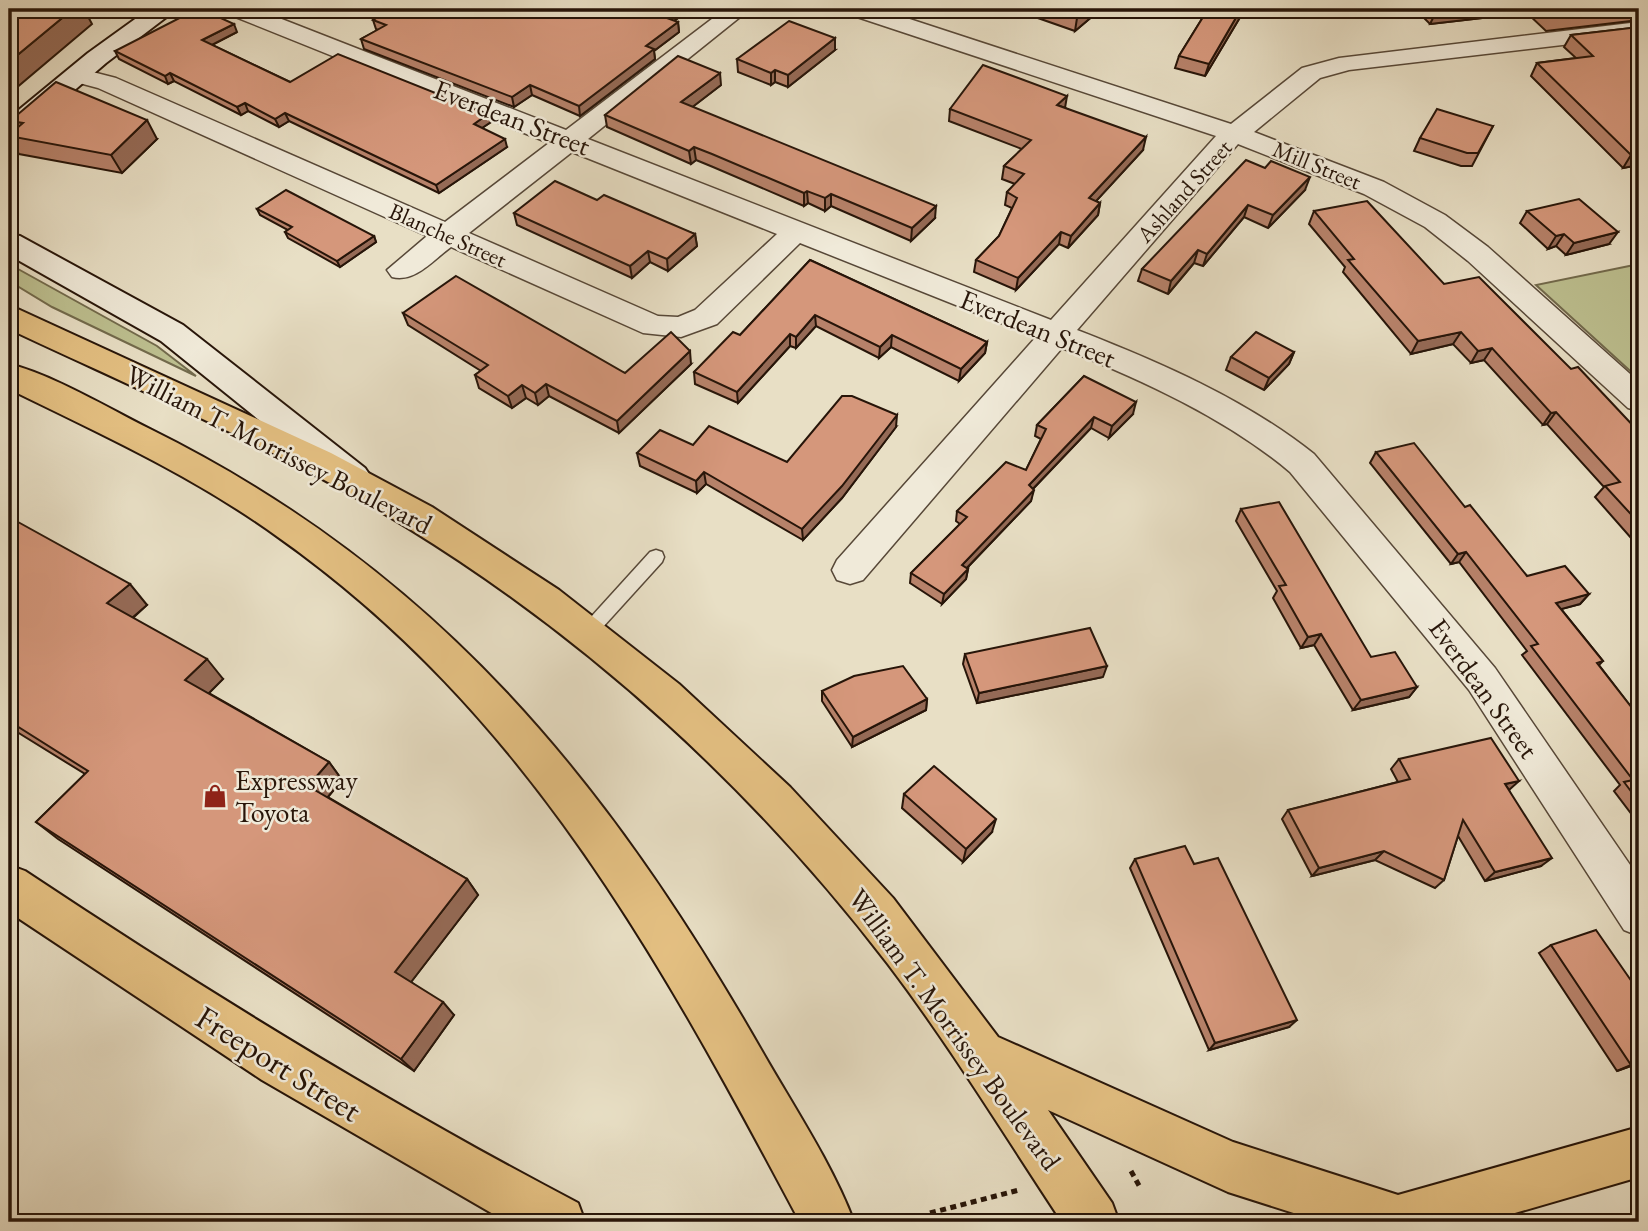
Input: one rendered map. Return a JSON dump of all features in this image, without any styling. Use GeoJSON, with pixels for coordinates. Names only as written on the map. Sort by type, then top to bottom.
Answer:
{"type":"FeatureCollection","features":[{"type":"Feature","properties":{"kind":"main road"},"geometry":{"type":"LineString","coordinates":[[9,132],[77,75],[165,9]]}},
{"type":"Feature","properties":{"kind":"main road"},"geometry":{"type":"LineString","coordinates":[[9,243],[172,334],[369,490]]}},
{"type":"Feature","properties":{"kind":"main road","name":"William T. Morrissey Boulevard"},"geometry":{"type":"LineString","coordinates":[[9,316],[369,490],[464,545],[587,633],[708,736],[820,848],[892,933],[980,1054],[1093,1222]]}},
{"type":"Feature","properties":{"kind":"main road","name":"William T. Morrissey Boulevard"},"geometry":{"type":"LineString","coordinates":[[9,374],[204,474],[291,527],[376,592],[457,669],[577,805],[649,908],[828,1222]]}},
{"type":"Feature","properties":{"kind":"main road","name":"Freeport Street"},"geometry":{"type":"LineString","coordinates":[[9,886],[164,991],[339,1101],[559,1222]]}},
{"type":"Feature","properties":{"kind":"main road"},"geometry":{"type":"LineString","coordinates":[[980,1054],[1228,1166],[1397,1222],[1639,1152]]}},
{"type":"Feature","properties":{"kind":"street","name":"Everdean Street"},"geometry":{"type":"LineString","coordinates":[[236,9],[571,139],[1057,334],[1225,410],[1274,440],[1302,463],[1482,679],[1639,915]]}},
{"type":"Feature","properties":{"kind":"street"},"geometry":{"type":"LineString","coordinates":[[402,271],[739,9]]}},
{"type":"Feature","properties":{"kind":"street","name":"Mill Street"},"geometry":{"type":"LineString","coordinates":[[856,9],[1236,134],[1355,179],[1435,221],[1496,269],[1639,400]]}},
{"type":"Feature","properties":{"kind":"street"},"geometry":{"type":"LineString","coordinates":[[1616,9],[1639,29]]}},
{"type":"Feature","properties":{"kind":"street","name":"Ashland Street"},"geometry":{"type":"LineString","coordinates":[[850,570],[1221,145],[1305,77],[1328,66],[1639,29]]}},
{"type":"Feature","properties":{"kind":"street","name":"Blanche Street"},"geometry":{"type":"LineString","coordinates":[[77,75],[107,83],[646,324],[673,328],[691,324],[713,311],[796,230]]}},
{"type":"Feature","properties":{"kind":"lane"},"geometry":{"type":"LineString","coordinates":[[587,633],[656,557]]}},
{"type":"Feature","properties":{"kind":"path"},"geometry":{"type":"LineString","coordinates":[[1129,1167],[1141,1189]]}},
{"type":"Feature","properties":{"kind":"path"},"geometry":{"type":"LineString","coordinates":[[930,1213],[1027,1188]]}},
{"type":"Feature","properties":{"kind":"green space"},"geometry":{"type":"Polygon","coordinates":[[[9,264],[157,346],[196,376],[52,307],[9,281],[9,264]]]}},
{"type":"Feature","properties":{"kind":"green space"},"geometry":{"type":"Polygon","coordinates":[[[1639,264],[1639,379],[1536,285],[1639,264]]]}},
{"type":"Feature","properties":{"kind":"building"},"geometry":{"type":"Polygon","coordinates":[[[9,9],[73,9],[9,62],[9,9]]]}},
{"type":"Feature","properties":{"kind":"building"},"geometry":{"type":"Polygon","coordinates":[[[197,9],[234,24],[202,40],[290,82],[338,54],[488,114],[474,124],[505,139],[436,185],[285,113],[275,119],[245,103],[237,107],[170,73],[165,76],[115,51],[197,9]]]}},
{"type":"Feature","properties":{"kind":"building"},"geometry":{"type":"Polygon","coordinates":[[[392,9],[676,9],[664,17],[678,22],[646,46],[654,49],[579,106],[530,85],[512,97],[361,39],[386,25],[373,20],[392,9]]]}},
{"type":"Feature","properties":{"kind":"building"},"geometry":{"type":"Polygon","coordinates":[[[1050,9],[1089,9],[1077,18],[1050,9]]]}},
{"type":"Feature","properties":{"kind":"building"},"geometry":{"type":"Polygon","coordinates":[[[1208,9],[1241,9],[1209,64],[1179,56],[1208,9]]]}},
{"type":"Feature","properties":{"kind":"building"},"geometry":{"type":"Polygon","coordinates":[[[1433,9],[1461,9],[1436,12],[1433,9]]]}},
{"type":"Feature","properties":{"kind":"building"},"geometry":{"type":"Polygon","coordinates":[[[1542,9],[1639,9],[1552,18],[1542,9]]]}},
{"type":"Feature","properties":{"kind":"building"},"geometry":{"type":"Polygon","coordinates":[[[789,21],[835,38],[788,75],[775,70],[771,73],[737,59],[789,21]]]}},
{"type":"Feature","properties":{"kind":"building"},"geometry":{"type":"Polygon","coordinates":[[[1639,27],[1639,154],[1631,155],[1537,63],[1593,56],[1571,35],[1639,27]]]}},
{"type":"Feature","properties":{"kind":"building"},"geometry":{"type":"Polygon","coordinates":[[[678,56],[720,73],[681,102],[936,206],[912,228],[831,194],[825,198],[807,191],[804,193],[694,147],[689,151],[605,115],[678,56]]]}},
{"type":"Feature","properties":{"kind":"building"},"geometry":{"type":"Polygon","coordinates":[[[983,65],[1067,96],[1057,105],[1146,137],[1089,198],[1100,203],[1071,236],[1061,232],[1018,278],[976,260],[999,236],[1017,198],[1007,192],[1024,174],[1004,166],[1031,140],[950,109],[983,65]]]}},
{"type":"Feature","properties":{"kind":"building"},"geometry":{"type":"Polygon","coordinates":[[[56,82],[147,120],[111,155],[9,136],[23,123],[10,121],[56,82]]]}},
{"type":"Feature","properties":{"kind":"building"},"geometry":{"type":"Polygon","coordinates":[[[1437,109],[1493,126],[1478,153],[1467,153],[1420,138],[1437,109]]]}},
{"type":"Feature","properties":{"kind":"building"},"geometry":{"type":"Polygon","coordinates":[[[1246,160],[1265,168],[1271,161],[1310,177],[1273,215],[1248,205],[1207,254],[1198,250],[1171,281],[1142,269],[1246,160]]]}},
{"type":"Feature","properties":{"kind":"building"},"geometry":{"type":"Polygon","coordinates":[[[555,181],[597,200],[604,195],[695,234],[667,259],[648,251],[630,266],[514,213],[555,181]]]}},
{"type":"Feature","properties":{"kind":"building"},"geometry":{"type":"Polygon","coordinates":[[[286,190],[374,236],[337,261],[285,232],[292,227],[257,209],[286,190]]]}},
{"type":"Feature","properties":{"kind":"building"},"geometry":{"type":"Polygon","coordinates":[[[1579,199],[1618,232],[1574,243],[1564,234],[1556,236],[1527,211],[1579,199]]]}},
{"type":"Feature","properties":{"kind":"building"},"geometry":{"type":"Polygon","coordinates":[[[1367,201],[1444,284],[1479,277],[1571,369],[1578,367],[1639,432],[1639,523],[1605,486],[1620,482],[1556,412],[1551,413],[1492,348],[1478,351],[1461,332],[1418,341],[1348,260],[1354,259],[1314,211],[1367,201]]]}},
{"type":"Feature","properties":{"kind":"building"},"geometry":{"type":"Polygon","coordinates":[[[810,260],[987,342],[961,369],[892,335],[880,347],[815,315],[796,337],[790,334],[737,392],[694,372],[733,332],[740,335],[810,260]]]}},
{"type":"Feature","properties":{"kind":"building"},"geometry":{"type":"Polygon","coordinates":[[[456,276],[625,373],[671,332],[690,351],[617,421],[546,384],[535,393],[522,385],[508,396],[475,375],[488,365],[403,313],[456,276]]]}},
{"type":"Feature","properties":{"kind":"building"},"geometry":{"type":"Polygon","coordinates":[[[1256,332],[1294,352],[1269,378],[1231,357],[1256,332]]]}},
{"type":"Feature","properties":{"kind":"building"},"geometry":{"type":"Polygon","coordinates":[[[1084,376],[1136,402],[1112,426],[1094,417],[1029,485],[1034,490],[962,565],[968,569],[944,594],[911,573],[967,517],[957,511],[1006,462],[1026,470],[1046,429],[1037,425],[1084,376]]]}},
{"type":"Feature","properties":{"kind":"building"},"geometry":{"type":"Polygon","coordinates":[[[842,396],[852,396],[897,415],[842,486],[802,529],[704,472],[696,481],[637,453],[660,430],[693,445],[709,426],[787,462],[842,396]]]}},
{"type":"Feature","properties":{"kind":"building"},"geometry":{"type":"Polygon","coordinates":[[[1414,443],[1465,507],[1470,505],[1527,576],[1565,566],[1589,594],[1556,603],[1603,661],[1597,663],[1639,717],[1639,802],[1624,782],[1633,780],[1531,646],[1538,644],[1466,552],[1458,554],[1376,452],[1414,443]]]}},
{"type":"Feature","properties":{"kind":"building"},"geometry":{"type":"Polygon","coordinates":[[[1279,502],[1371,657],[1395,652],[1417,687],[1361,700],[1321,634],[1308,637],[1279,586],[1286,585],[1241,509],[1279,502]]]}},
{"type":"Feature","properties":{"kind":"building","name":"Expressway Toyota"},"geometry":{"type":"Polygon","coordinates":[[[9,517],[130,584],[107,603],[207,659],[185,680],[329,762],[308,786],[467,879],[395,972],[443,1002],[401,1059],[36,822],[88,771],[9,721],[9,517]]]}},
{"type":"Feature","properties":{"kind":"building"},"geometry":{"type":"Polygon","coordinates":[[[1090,628],[1107,666],[979,693],[965,654],[1090,628]]]}},
{"type":"Feature","properties":{"kind":"building"},"geometry":{"type":"Polygon","coordinates":[[[903,666],[927,699],[853,737],[822,691],[854,676],[903,666]]]}},
{"type":"Feature","properties":{"kind":"building"},"geometry":{"type":"Polygon","coordinates":[[[1491,738],[1519,781],[1505,784],[1552,858],[1495,872],[1463,820],[1444,880],[1384,851],[1319,868],[1288,810],[1410,779],[1399,759],[1491,738]]]}},
{"type":"Feature","properties":{"kind":"building"},"geometry":{"type":"Polygon","coordinates":[[[934,766],[996,819],[966,849],[904,794],[934,766]]]}},
{"type":"Feature","properties":{"kind":"building"},"geometry":{"type":"Polygon","coordinates":[[[1185,846],[1194,864],[1218,858],[1297,1020],[1215,1043],[1135,859],[1185,846]]]}},
{"type":"Feature","properties":{"kind":"building"},"geometry":{"type":"Polygon","coordinates":[[[1596,930],[1639,992],[1639,1062],[1631,1065],[1551,945],[1596,930]]]}},
{"type":"Feature","properties":{"kind":"place","name":"Expressway Toyota"},"geometry":{"type":"Point","coordinates":[215,796]}}]}
